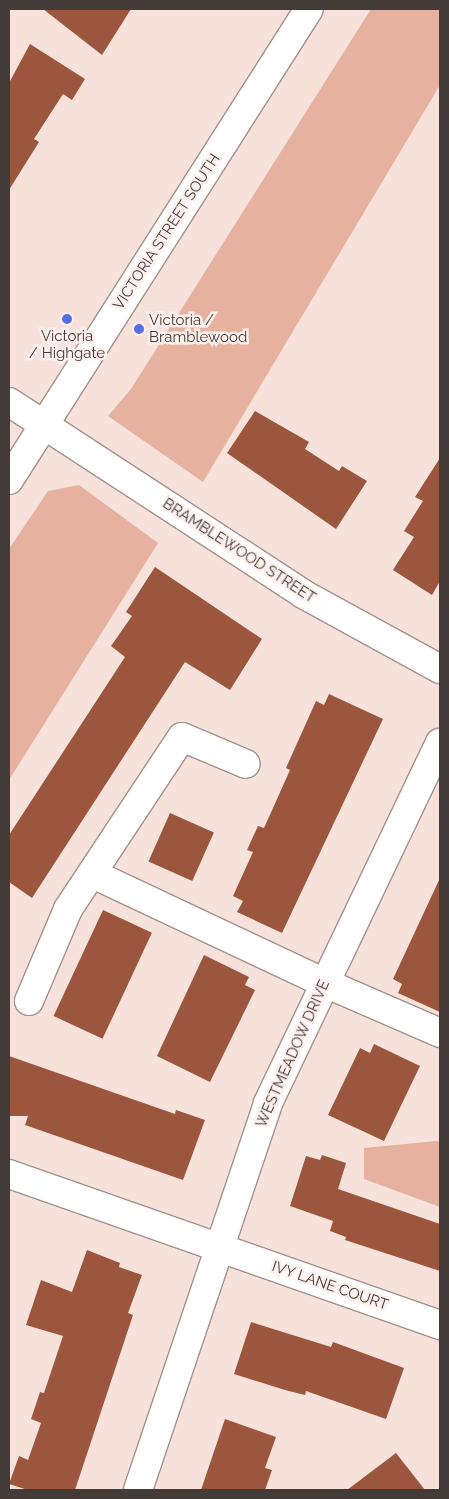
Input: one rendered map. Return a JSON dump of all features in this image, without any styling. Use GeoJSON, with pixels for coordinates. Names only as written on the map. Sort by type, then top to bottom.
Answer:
{"type":"FeatureCollection","features":[{"type":"Feature","properties":{"kind":"street","name":"VICTORIA STREET SOUTH"},"geometry":{"type":"LineString","coordinates":[[9,480],[309,9]]}},
{"type":"Feature","properties":{"kind":"street","name":"BRAMBLEWOOD STREET"},"geometry":{"type":"LineString","coordinates":[[9,402],[303,594],[440,669]]}},
{"type":"Feature","properties":{"kind":"street"},"geometry":{"type":"LineString","coordinates":[[29,1001],[68,909],[93,874],[182,736],[246,764]]}},
{"type":"Feature","properties":{"kind":"street","name":"WESTMEADOW DRIVE"},"geometry":{"type":"LineString","coordinates":[[138,1490],[268,1103],[440,742]]}},
{"type":"Feature","properties":{"kind":"street"},"geometry":{"type":"LineString","coordinates":[[93,874],[325,983],[440,1032]]}},
{"type":"Feature","properties":{"kind":"street","name":"IVY LANE COURT"},"geometry":{"type":"LineString","coordinates":[[9,1174],[440,1324]]}},
{"type":"Feature","properties":{"kind":"shaded area"},"geometry":{"type":"Polygon","coordinates":[[[371,9],[440,9],[440,85],[203,482],[108,416],[131,389],[371,9]]]}},
{"type":"Feature","properties":{"kind":"shaded area"},"geometry":{"type":"Polygon","coordinates":[[[79,485],[158,543],[9,780],[9,549],[48,491],[79,485]]]}},
{"type":"Feature","properties":{"kind":"shaded area"},"geometry":{"type":"Polygon","coordinates":[[[440,1142],[440,1207],[364,1179],[364,1148],[440,1142]]]}},
{"type":"Feature","properties":{"kind":"building"},"geometry":{"type":"Polygon","coordinates":[[[43,9],[131,9],[102,55],[43,9]]]}},
{"type":"Feature","properties":{"kind":"building"},"geometry":{"type":"Polygon","coordinates":[[[30,44],[85,79],[72,100],[63,94],[34,139],[39,142],[9,190],[9,83],[30,44]]]}},
{"type":"Feature","properties":{"kind":"building"},"geometry":{"type":"Polygon","coordinates":[[[255,411],[309,442],[305,449],[339,471],[342,466],[367,481],[336,529],[227,453],[255,411]]]}},
{"type":"Feature","properties":{"kind":"building"},"geometry":{"type":"Polygon","coordinates":[[[440,458],[440,581],[432,595],[393,570],[414,537],[404,531],[423,501],[415,497],[440,458]]]}},
{"type":"Feature","properties":{"kind":"building"},"geometry":{"type":"Polygon","coordinates":[[[155,567],[262,639],[230,690],[185,662],[32,898],[9,882],[9,835],[125,657],[111,646],[132,616],[126,612],[155,567]]]}},
{"type":"Feature","properties":{"kind":"building"},"geometry":{"type":"Polygon","coordinates":[[[329,694],[383,719],[282,933],[237,912],[243,901],[233,896],[253,852],[247,850],[258,826],[264,828],[290,770],[286,768],[316,701],[324,705],[329,694]]]}},
{"type":"Feature","properties":{"kind":"building"},"geometry":{"type":"Polygon","coordinates":[[[170,813],[214,833],[192,881],[148,861],[170,813]]]}},
{"type":"Feature","properties":{"kind":"building"},"geometry":{"type":"Polygon","coordinates":[[[440,878],[440,1012],[398,993],[402,984],[393,979],[440,878]]]}},
{"type":"Feature","properties":{"kind":"building"},"geometry":{"type":"Polygon","coordinates":[[[103,910],[152,933],[102,1039],[54,1016],[103,910]]]}},
{"type":"Feature","properties":{"kind":"building"},"geometry":{"type":"Polygon","coordinates":[[[204,955],[249,977],[245,985],[255,990],[210,1082],[157,1056],[204,955]]]}},
{"type":"Feature","properties":{"kind":"building"},"geometry":{"type":"Polygon","coordinates":[[[374,1044],[420,1066],[384,1141],[328,1115],[360,1048],[370,1053],[374,1044]]]}},
{"type":"Feature","properties":{"kind":"building"},"geometry":{"type":"Polygon","coordinates":[[[9,1056],[175,1114],[176,1110],[205,1120],[183,1180],[25,1125],[28,1116],[9,1116],[9,1056]]]}},
{"type":"Feature","properties":{"kind":"building"},"geometry":{"type":"Polygon","coordinates":[[[322,1155],[346,1163],[338,1189],[440,1224],[440,1271],[345,1240],[346,1237],[330,1231],[333,1221],[290,1206],[306,1156],[320,1160],[322,1155]]]}},
{"type":"Feature","properties":{"kind":"building"},"geometry":{"type":"Polygon","coordinates":[[[87,1250],[120,1263],[119,1267],[142,1275],[128,1313],[133,1315],[75,1490],[28,1490],[9,1484],[19,1456],[28,1460],[41,1423],[31,1419],[40,1392],[44,1393],[63,1336],[26,1325],[41,1280],[72,1292],[87,1250]]]}},
{"type":"Feature","properties":{"kind":"building"},"geometry":{"type":"Polygon","coordinates":[[[251,1322],[331,1347],[333,1342],[404,1368],[386,1419],[306,1391],[305,1395],[234,1374],[251,1322]]]}},
{"type":"Feature","properties":{"kind":"building"},"geometry":{"type":"Polygon","coordinates":[[[225,1419],[276,1437],[265,1468],[272,1470],[265,1490],[201,1490],[225,1419]]]}},
{"type":"Feature","properties":{"kind":"building"},"geometry":{"type":"Polygon","coordinates":[[[396,1453],[425,1490],[347,1490],[396,1453]]]}},
{"type":"Feature","properties":{"kind":"place","name":"Victoria / Highgate"},"geometry":{"type":"Point","coordinates":[67,319]}},
{"type":"Feature","properties":{"kind":"place","name":"Victoria / Bramblewood"},"geometry":{"type":"Point","coordinates":[139,329]}}]}
